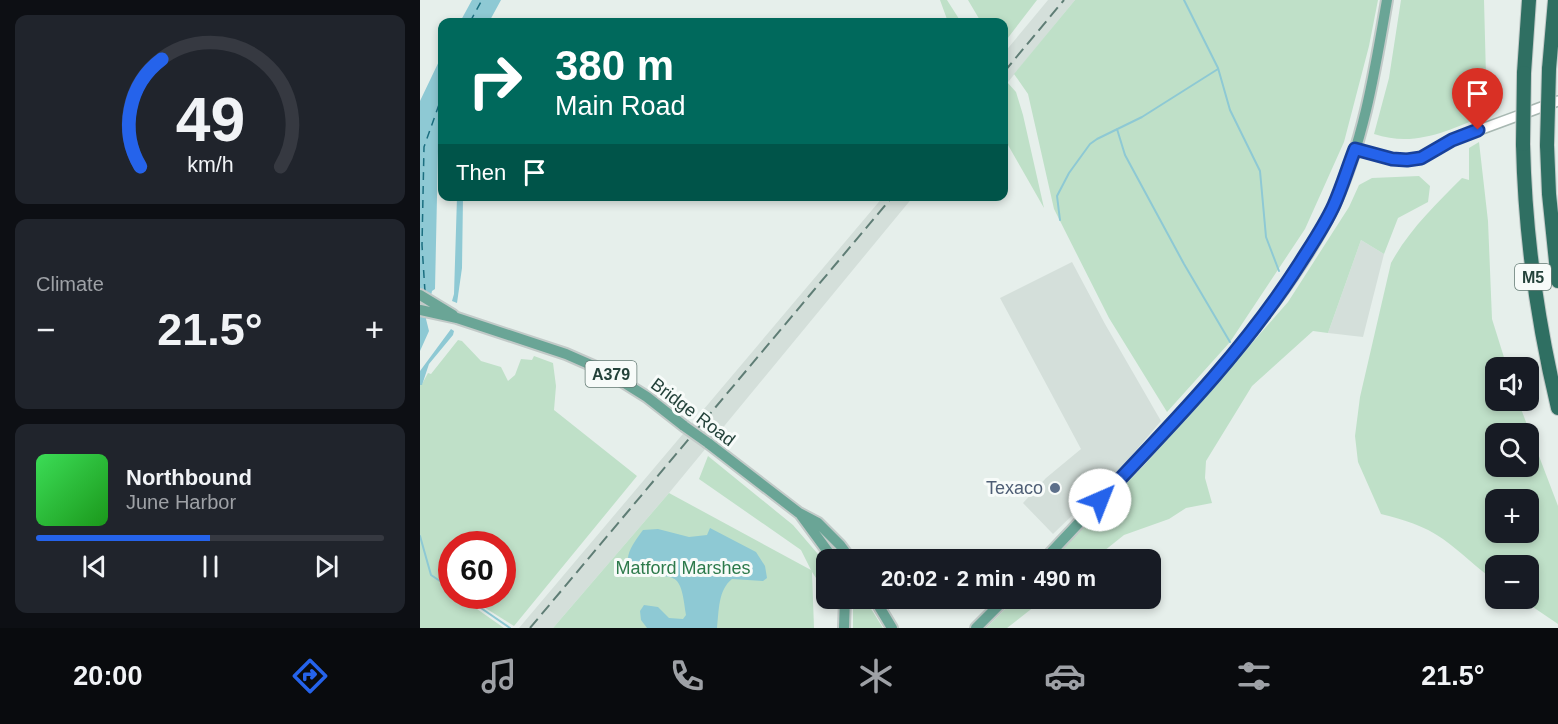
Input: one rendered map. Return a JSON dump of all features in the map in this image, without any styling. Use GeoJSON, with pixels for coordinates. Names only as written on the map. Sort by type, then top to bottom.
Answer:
{"type":"FeatureCollection","features":[{"type":"Feature","properties":{"kind":"highway","name":"M5"},"geometry":{"type":"LineString","coordinates":[[1529,0],[1524,73],[1524,194],[1529,249],[1544,350],[1558,408]]}},
{"type":"Feature","properties":{"kind":"highway","name":"M5"},"geometry":{"type":"LineString","coordinates":[[1555,0],[1549,69],[1547,145],[1549,194],[1558,281]]}},
{"type":"Feature","properties":{"kind":"main road"},"geometry":{"type":"LineString","coordinates":[[1054,549],[1170,426],[1245,341],[1280,294],[1318,235],[1334,206],[1355,149],[1369,98],[1387,0]]}},
{"type":"Feature","properties":{"kind":"main road","name":"Bridge Road"},"geometry":{"type":"LineString","coordinates":[[420,295],[457,318]]}},
{"type":"Feature","properties":{"kind":"main road","name":"Bridge Road"},"geometry":{"type":"LineString","coordinates":[[424,311],[457,318],[566,354],[607,372],[647,397],[799,513],[818,523],[843,549]]}},
{"type":"Feature","properties":{"kind":"main road","name":"A379"},"geometry":{"type":"LineString","coordinates":[[799,513],[826,549]]}},
{"type":"Feature","properties":{"kind":"main road"},"geometry":{"type":"LineString","coordinates":[[844,628],[845,609]]}},
{"type":"Feature","properties":{"kind":"main road"},"geometry":{"type":"LineString","coordinates":[[851,609],[851,628]]}},
{"type":"Feature","properties":{"kind":"main road"},"geometry":{"type":"LineString","coordinates":[[881,609],[892,628]]}},
{"type":"Feature","properties":{"kind":"main road"},"geometry":{"type":"LineString","coordinates":[[976,628],[995,609]]}},
{"type":"Feature","properties":{"kind":"street"},"geometry":{"type":"LineString","coordinates":[[1355,149],[1392,159],[1421,158],[1452,140],[1558,101]]}},
{"type":"Feature","properties":{"kind":"shaded area"},"geometry":{"type":"Polygon","coordinates":[[[1048,0],[1075,0],[1008,82],[1008,48],[1048,0]]]}},
{"type":"Feature","properties":{"kind":"shaded area"},"geometry":{"type":"Polygon","coordinates":[[[880,201],[910,201],[669,493],[553,628],[519,628],[880,201]]]}},
{"type":"Feature","properties":{"kind":"shaded area"},"geometry":{"type":"Polygon","coordinates":[[[1361,240],[1384,254],[1363,337],[1328,333],[1361,240]]]}},
{"type":"Feature","properties":{"kind":"shaded area"},"geometry":{"type":"Polygon","coordinates":[[[1072,262],[1161,421],[1121,468],[1053,534],[1023,503],[1046,478],[1081,449],[1000,298],[1072,262]]]}},
{"type":"Feature","properties":{"kind":"green space"},"geometry":{"type":"Polygon","coordinates":[[[940,0],[947,0],[958,18],[947,18],[940,0]]]}},
{"type":"Feature","properties":{"kind":"green space"},"geometry":{"type":"Polygon","coordinates":[[[968,0],[1037,0],[1008,38],[1008,18],[979,18],[968,0]]]}},
{"type":"Feature","properties":{"kind":"green space"},"geometry":{"type":"Polygon","coordinates":[[[1075,0],[1378,0],[1369,46],[1344,142],[1305,229],[1230,342],[1167,412],[1109,318],[1054,209],[1028,94],[1014,74],[1075,0]]]}},
{"type":"Feature","properties":{"kind":"green space"},"geometry":{"type":"Polygon","coordinates":[[[1401,0],[1484,0],[1487,115],[1445,131],[1418,138],[1389,138],[1374,134],[1389,78],[1401,0]]]}},
{"type":"Feature","properties":{"kind":"green space"},"geometry":{"type":"Polygon","coordinates":[[[1008,83],[1016,92],[1023,115],[1044,208],[1008,145],[1008,83]]]}},
{"type":"Feature","properties":{"kind":"green space"},"geometry":{"type":"Polygon","coordinates":[[[1479,142],[1488,221],[1492,319],[1504,357],[1485,357],[1485,411],[1522,411],[1526,423],[1485,423],[1485,477],[1539,477],[1539,456],[1558,506],[1558,624],[1536,609],[1539,609],[1539,555],[1485,555],[1485,573],[1429,530],[1381,514],[1358,462],[1355,436],[1360,397],[1391,263],[1406,239],[1433,208],[1462,178],[1469,180],[1469,148],[1479,142]]]}},
{"type":"Feature","properties":{"kind":"green space"},"geometry":{"type":"Polygon","coordinates":[[[1419,176],[1430,186],[1428,202],[1398,218],[1384,254],[1361,240],[1328,333],[1313,331],[1252,386],[1206,461],[1205,478],[1212,503],[1186,508],[1169,519],[1124,535],[1106,549],[1063,549],[1145,464],[1288,302],[1349,207],[1359,185],[1372,178],[1419,176]]]}},
{"type":"Feature","properties":{"kind":"green space"},"geometry":{"type":"Polygon","coordinates":[[[458,340],[462,341],[481,361],[501,367],[508,381],[515,375],[521,359],[532,360],[534,356],[553,363],[556,386],[554,410],[637,476],[514,626],[487,609],[516,609],[516,531],[438,531],[438,609],[477,609],[504,628],[420,628],[420,385],[428,373],[431,374],[458,340]]]}},
{"type":"Feature","properties":{"kind":"green space","name":"Matford Marshes"},"geometry":{"type":"Polygon","coordinates":[[[708,456],[793,525],[816,552],[816,578],[812,572],[814,628],[553,628],[669,493],[811,570],[801,550],[699,479],[708,456]]]}},
{"type":"Feature","properties":{"kind":"green space"},"geometry":{"type":"Polygon","coordinates":[[[853,609],[871,609],[883,628],[853,628],[853,609]]]}},
{"type":"Feature","properties":{"kind":"green space"},"geometry":{"type":"Polygon","coordinates":[[[1005,609],[1031,609],[1007,628],[986,628],[1005,609]]]}},
{"type":"Feature","properties":{"kind":"water"},"geometry":{"type":"Polygon","coordinates":[[[472,0],[501,0],[491,18],[462,18],[472,0]]]}},
{"type":"Feature","properties":{"kind":"water"},"geometry":{"type":"Polygon","coordinates":[[[438,63],[435,289],[432,291],[426,319],[429,331],[420,351],[420,101],[438,63]]]}},
{"type":"Feature","properties":{"kind":"water"},"geometry":{"type":"Polygon","coordinates":[[[457,201],[463,201],[462,268],[457,303],[452,301],[457,201]]]}},
{"type":"Feature","properties":{"kind":"water"},"geometry":{"type":"Polygon","coordinates":[[[451,329],[454,331],[453,335],[429,364],[422,385],[420,385],[420,371],[451,329]]]}},
{"type":"Feature","properties":{"kind":"water"},"geometry":{"type":"Polygon","coordinates":[[[710,528],[756,552],[765,566],[767,578],[763,581],[732,579],[727,584],[720,601],[717,628],[647,628],[641,620],[640,611],[644,605],[658,607],[669,618],[683,619],[686,615],[684,600],[678,582],[674,578],[634,574],[628,563],[628,557],[635,541],[643,530],[658,529],[689,537],[707,535],[710,528]]]}},
{"type":"Feature","properties":{"kind":"waterway"},"geometry":{"type":"LineString","coordinates":[[1184,0],[1218,68],[1230,110],[1260,171],[1266,237],[1279,271]]}},
{"type":"Feature","properties":{"kind":"waterway"},"geometry":{"type":"LineString","coordinates":[[1060,220],[1057,196],[1069,173],[1090,144],[1142,117],[1218,69]]}},
{"type":"Feature","properties":{"kind":"waterway"},"geometry":{"type":"LineString","coordinates":[[1117,129],[1125,155],[1184,264],[1230,342]]}},
{"type":"Feature","properties":{"kind":"waterway"},"geometry":{"type":"LineString","coordinates":[[420,536],[431,575],[438,580]]}},
{"type":"Feature","properties":{"kind":"waterway"},"geometry":{"type":"LineString","coordinates":[[482,609],[510,628]]}},
{"type":"Feature","properties":{"kind":"ferry route"},"geometry":{"type":"LineString","coordinates":[[472,18],[482,0]]}},
{"type":"Feature","properties":{"kind":"ferry route"},"geometry":{"type":"LineString","coordinates":[[425,292],[422,245],[424,147],[438,107]]}},
{"type":"Feature","properties":{"kind":"railway"},"geometry":{"type":"LineString","coordinates":[[1008,67],[1064,0]]}},
{"type":"Feature","properties":{"kind":"railway"},"geometry":{"type":"LineString","coordinates":[[530,628],[889,201]]}},
{"type":"Feature","properties":{"kind":"place","name":"Texaco"},"geometry":{"type":"Point","coordinates":[1055,488]}},
{"type":"Feature","properties":{"kind":"route"},"geometry":{"type":"LineString","coordinates":[[1100,500],[1170,426],[1245,341],[1280,294],[1334,206],[1355,149],[1392,159],[1421,158],[1452,140],[1478,130]]}}]}
